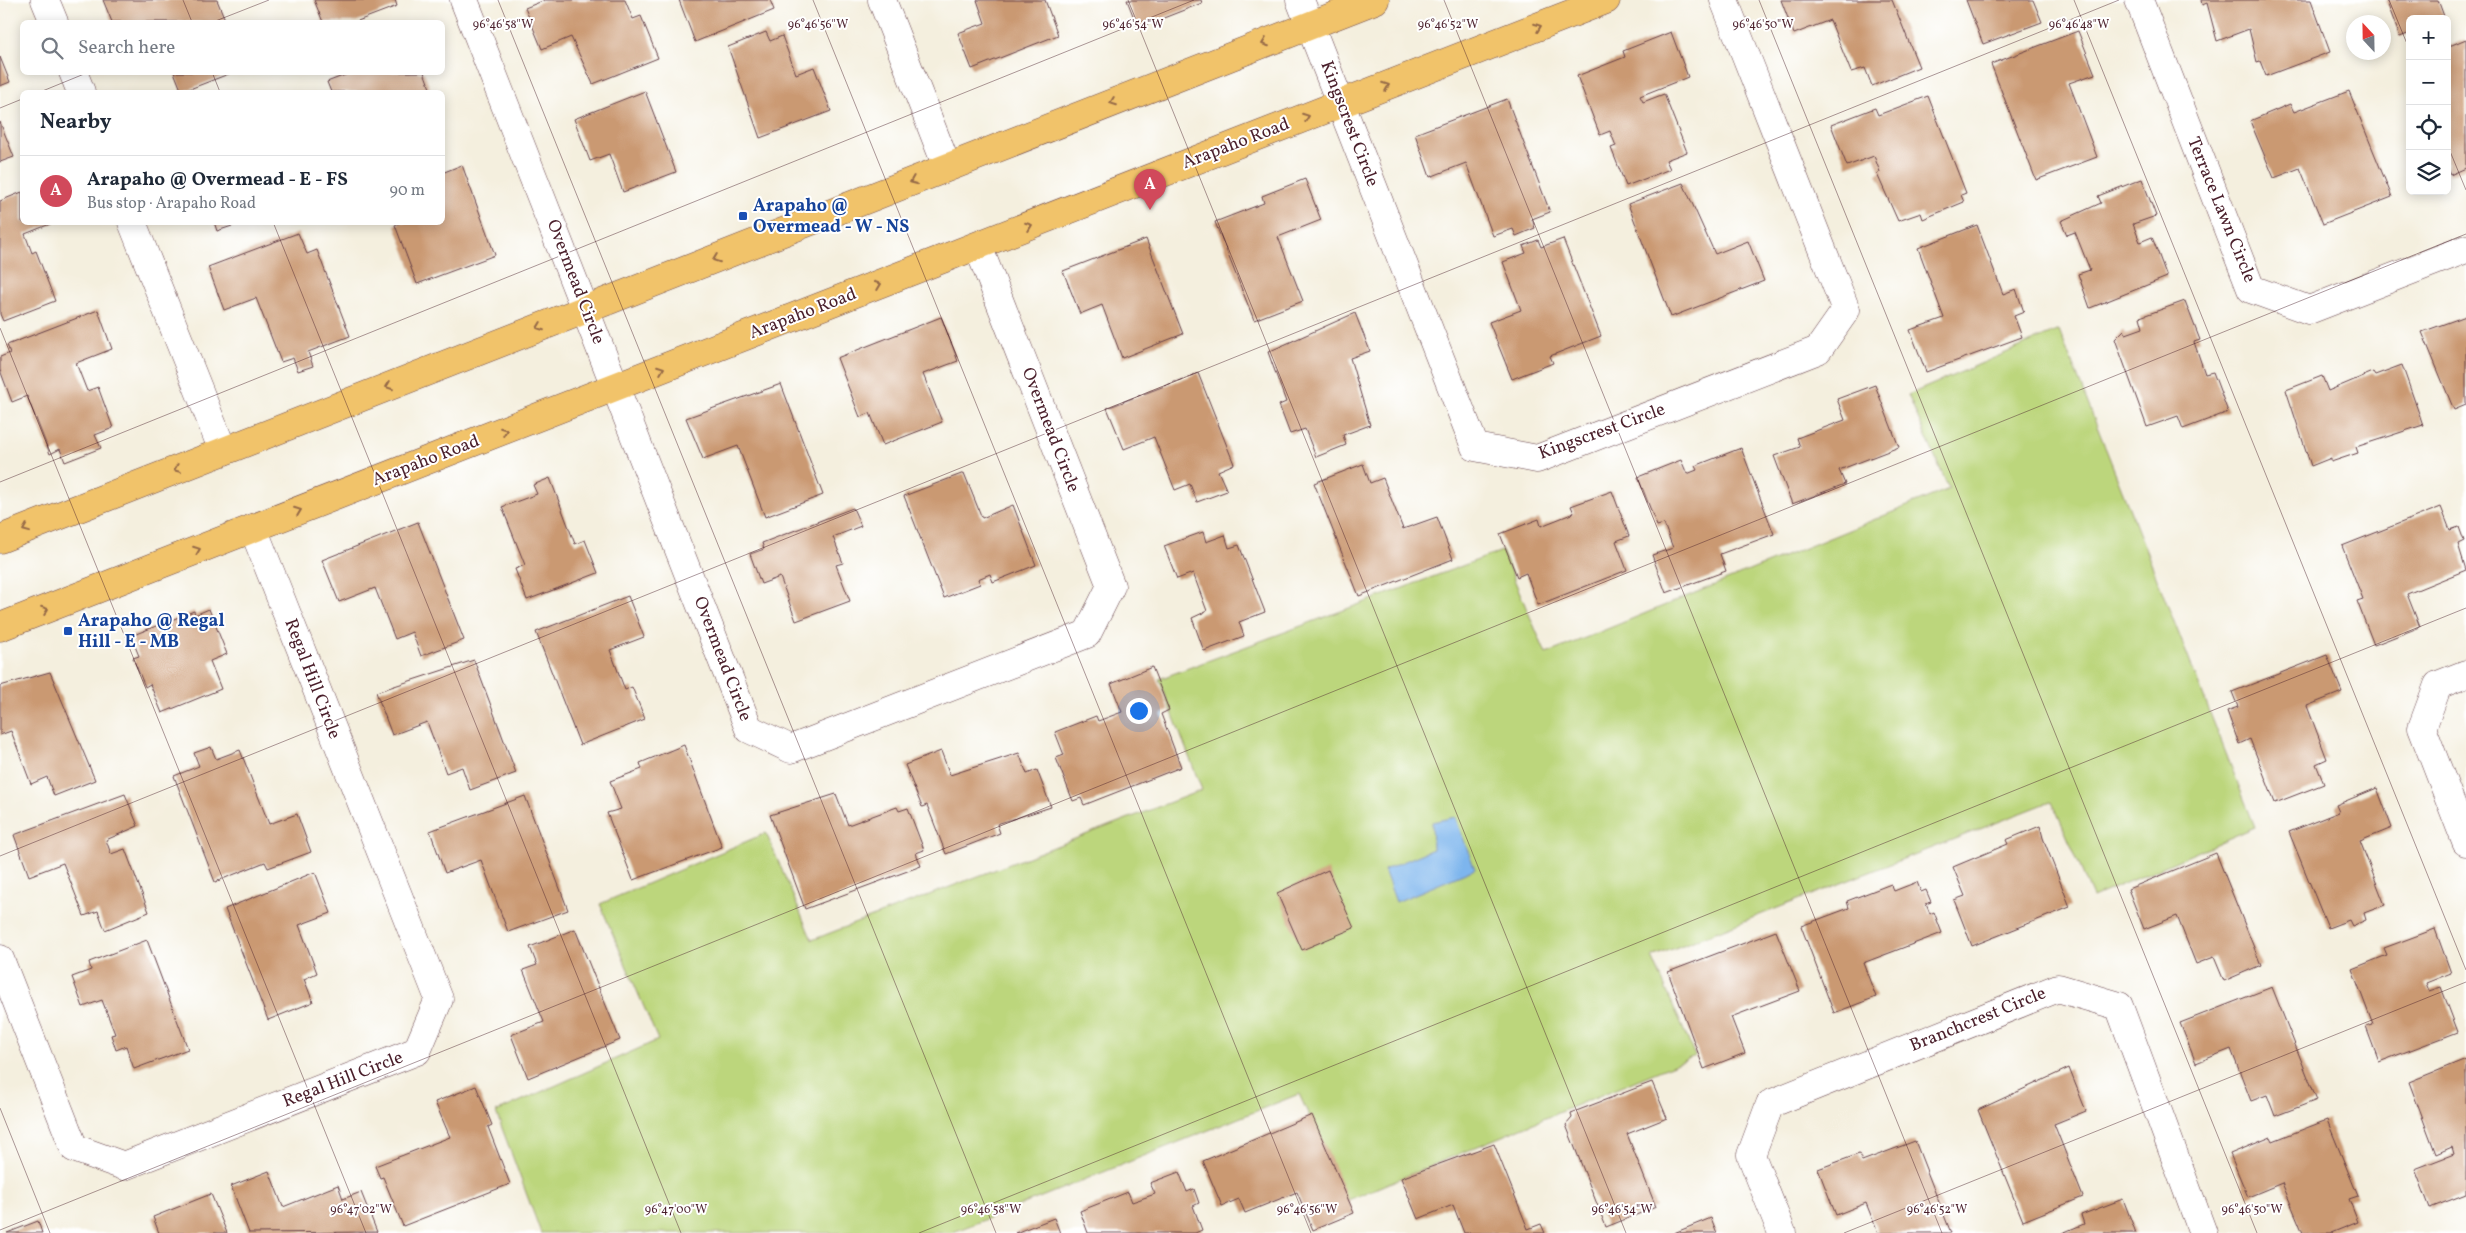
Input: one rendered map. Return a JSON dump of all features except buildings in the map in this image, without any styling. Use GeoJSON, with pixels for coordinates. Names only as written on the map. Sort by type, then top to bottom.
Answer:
{"type":"FeatureCollection","features":[{"type":"Feature","properties":{"kind":"main road"},"geometry":{"type":"LineString","coordinates":[[0,539],[1375,0]]}},
{"type":"Feature","properties":{"kind":"main road","name":"Arapaho Road"},"geometry":{"type":"LineString","coordinates":[[0,627],[1606,0]]}},
{"type":"Feature","properties":{"kind":"street"},"geometry":{"type":"LineString","coordinates":[[45,0],[53,20]]}},
{"type":"Feature","properties":{"kind":"street","name":"Overmead Circle"},"geometry":{"type":"LineString","coordinates":[[464,0],[749,729],[791,749],[1087,634],[1111,586],[978,246]]}},
{"type":"Feature","properties":{"kind":"street"},"geometry":{"type":"LineString","coordinates":[[882,0],[947,167]]}},
{"type":"Feature","properties":{"kind":"street","name":"Kingscrest Circle"},"geometry":{"type":"LineString","coordinates":[[1300,0],[1475,447],[1537,459],[1818,350],[1846,310],[1724,0]]}},
{"type":"Feature","properties":{"kind":"street","name":"Terrace Lawn Circle"},"geometry":{"type":"LineString","coordinates":[[2138,0],[2251,289],[2309,310],[2466,249]]}},
{"type":"Feature","properties":{"kind":"street"},"geometry":{"type":"LineString","coordinates":[[74,75],[80,90]]}},
{"type":"Feature","properties":{"kind":"street"},"geometry":{"type":"LineString","coordinates":[[133,225],[223,451]]}},
{"type":"Feature","properties":{"kind":"street","name":"Regal Hill Circle"},"geometry":{"type":"LineString","coordinates":[[0,959],[74,1148],[124,1166],[417,1051],[438,999],[253,528]]}},
{"type":"Feature","properties":{"kind":"street"},"geometry":{"type":"LineString","coordinates":[[2466,674],[2438,685],[2422,728],[2466,842]]}},
{"type":"Feature","properties":{"kind":"street","name":"Branchcrest Circle"},"geometry":{"type":"LineString","coordinates":[[1782,1233],[1751,1155],[1770,1104],[2058,988],[2119,1006],[2203,1233]]}},
{"type":"Feature","properties":{"kind":"green space"},"geometry":{"type":"Polygon","coordinates":[[[2059,330],[2255,827],[2093,897],[2052,801],[1652,957],[1695,1056],[1348,1200],[1299,1094],[951,1233],[541,1233],[496,1112],[658,1040],[600,904],[766,833],[812,940],[1202,790],[1159,679],[1502,551],[1546,654],[1949,489],[1908,395],[2059,330]]]}},
{"type":"Feature","properties":{"kind":"water"},"geometry":{"type":"Polygon","coordinates":[[[1455,817],[1475,869],[1396,902],[1384,870],[1433,849],[1432,822],[1455,817]]]}},
{"type":"Feature","properties":{"kind":"place","name":"Arapaho @ Overmead - E - FS"},"geometry":{"type":"Point","coordinates":[1150,210]}},
{"type":"Feature","properties":{"kind":"place","name":"Arapaho @ Overmead - W - NS"},"geometry":{"type":"Point","coordinates":[743,216]}},
{"type":"Feature","properties":{"kind":"place","name":"Arapaho @ Regal Hill - E - MB"},"geometry":{"type":"Point","coordinates":[68,631]}}]}
